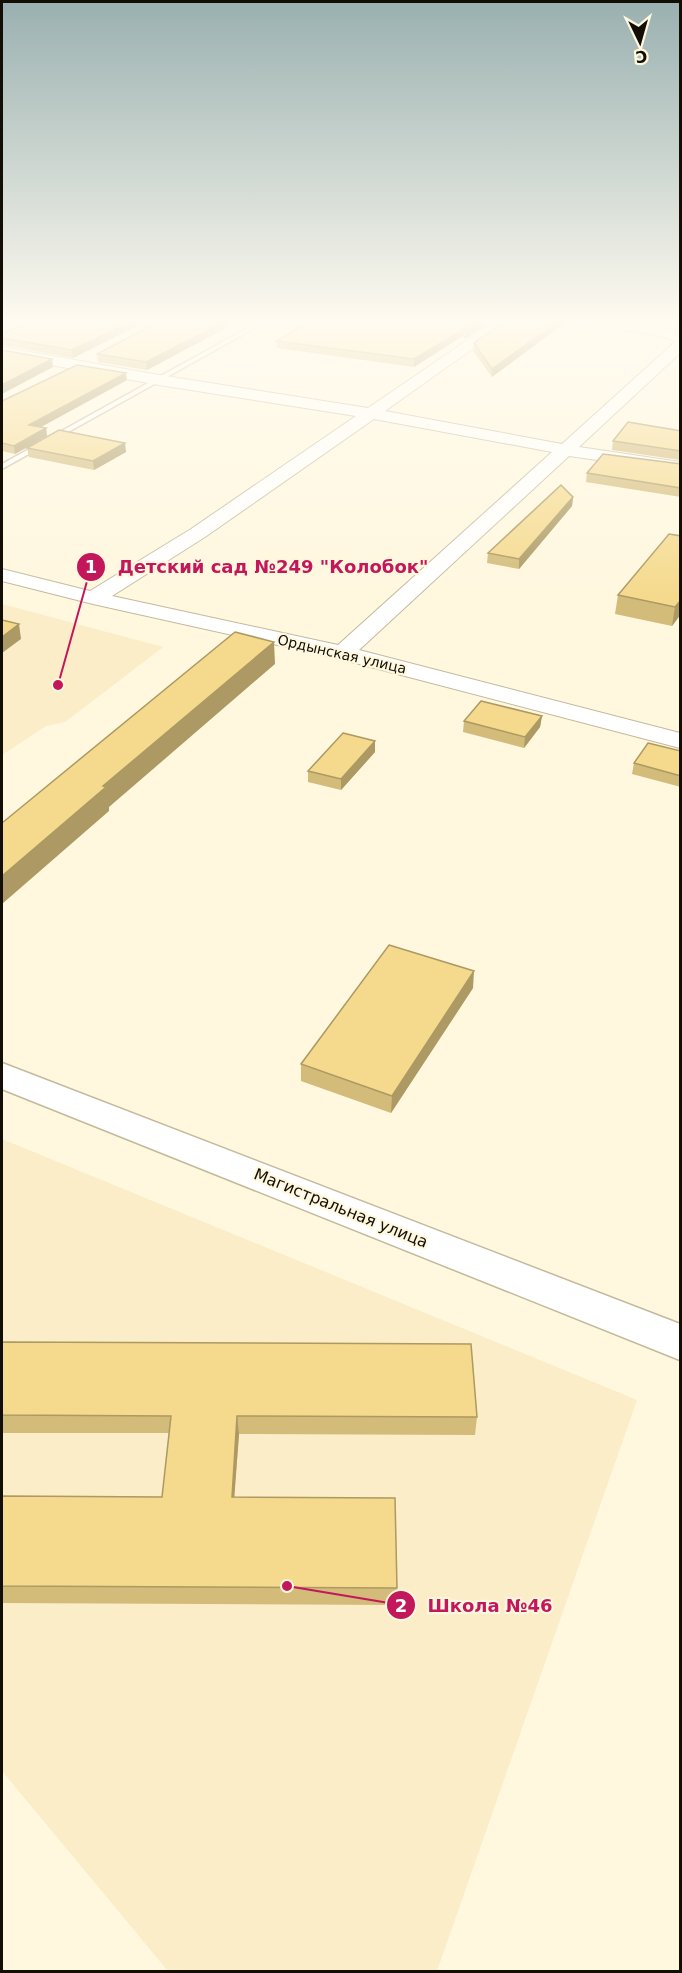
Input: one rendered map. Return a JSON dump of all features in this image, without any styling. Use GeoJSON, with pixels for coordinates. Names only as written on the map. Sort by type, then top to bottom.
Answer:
{"type":"FeatureCollection","features":[{"type":"Feature","properties":{"kind":"main road","name":"Магистральная улица"},"geometry":{"type":"LineString","coordinates":[[2,1075],[681,1342]]}},
{"type":"Feature","properties":{"kind":"street"},"geometry":{"type":"LineString","coordinates":[[363,412],[567,450],[681,466]]}},
{"type":"Feature","properties":{"kind":"street"},"geometry":{"type":"LineString","coordinates":[[343,653],[608,412]]}},
{"type":"Feature","properties":{"kind":"street"},"geometry":{"type":"LineString","coordinates":[[93,598],[198,533],[369,413]]}},
{"type":"Feature","properties":{"kind":"street","name":"Ордынская улица"},"geometry":{"type":"LineString","coordinates":[[2,575],[93,598],[343,653],[681,741]]}},
{"type":"Feature","properties":{"kind":"lane"},"geometry":{"type":"LineString","coordinates":[[2,467],[101,412]]}},
{"type":"Feature","properties":{"kind":"shaded area"},"geometry":{"type":"Polygon","coordinates":[[[2,604],[163,647],[65,722],[46,726],[2,755],[2,604]]]}},
{"type":"Feature","properties":{"kind":"shaded area"},"geometry":{"type":"Polygon","coordinates":[[[2,1139],[637,1400],[437,1971],[168,1971],[2,1771],[2,1139]]]}},
{"type":"Feature","properties":{"kind":"building"},"geometry":{"type":"Polygon","coordinates":[[[2,412],[53,412],[29,425],[46,428],[14,446],[2,443],[2,412]]]}},
{"type":"Feature","properties":{"kind":"building"},"geometry":{"type":"Polygon","coordinates":[[[628,422],[681,431],[681,451],[613,441],[628,422]]]}},
{"type":"Feature","properties":{"kind":"building"},"geometry":{"type":"Polygon","coordinates":[[[59,430],[125,443],[93,461],[27,448],[59,430]]]}},
{"type":"Feature","properties":{"kind":"building"},"geometry":{"type":"Polygon","coordinates":[[[603,454],[681,464],[681,488],[587,473],[603,454]]]}},
{"type":"Feature","properties":{"kind":"building"},"geometry":{"type":"Polygon","coordinates":[[[561,485],[573,497],[519,559],[488,553],[561,485]]]}},
{"type":"Feature","properties":{"kind":"building"},"geometry":{"type":"Polygon","coordinates":[[[669,534],[681,536],[681,600],[675,607],[618,595],[669,534]]]}},
{"type":"Feature","properties":{"kind":"building"},"geometry":{"type":"Polygon","coordinates":[[[2,620],[19,624],[2,637],[2,620]]]}},
{"type":"Feature","properties":{"kind":"building"},"geometry":{"type":"Polygon","coordinates":[[[235,632],[274,642],[103,786],[106,787],[2,876],[2,823],[235,632]]]}},
{"type":"Feature","properties":{"kind":"building"},"geometry":{"type":"Polygon","coordinates":[[[481,701],[542,716],[525,737],[464,721],[481,701]]]}},
{"type":"Feature","properties":{"kind":"building"},"geometry":{"type":"Polygon","coordinates":[[[343,733],[375,741],[341,779],[308,771],[343,733]]]}},
{"type":"Feature","properties":{"kind":"building"},"geometry":{"type":"Polygon","coordinates":[[[648,743],[681,751],[681,776],[634,763],[648,743]]]}},
{"type":"Feature","properties":{"kind":"building"},"geometry":{"type":"Polygon","coordinates":[[[389,945],[474,971],[392,1096],[301,1064],[389,945]]]}},
{"type":"Feature","properties":{"kind":"building"},"geometry":{"type":"Polygon","coordinates":[[[2,1342],[471,1344],[477,1417],[237,1416],[232,1497],[395,1498],[397,1588],[2,1586],[2,1496],[162,1497],[171,1416],[2,1415],[2,1342]]]}},
{"type":"Feature","properties":{"kind":"place","name":"Детский сад №249 \"Колобок\""},"geometry":{"type":"Point","coordinates":[58,685]}},
{"type":"Feature","properties":{"kind":"place","name":"Школа №46"},"geometry":{"type":"Point","coordinates":[287,1586]}}]}
